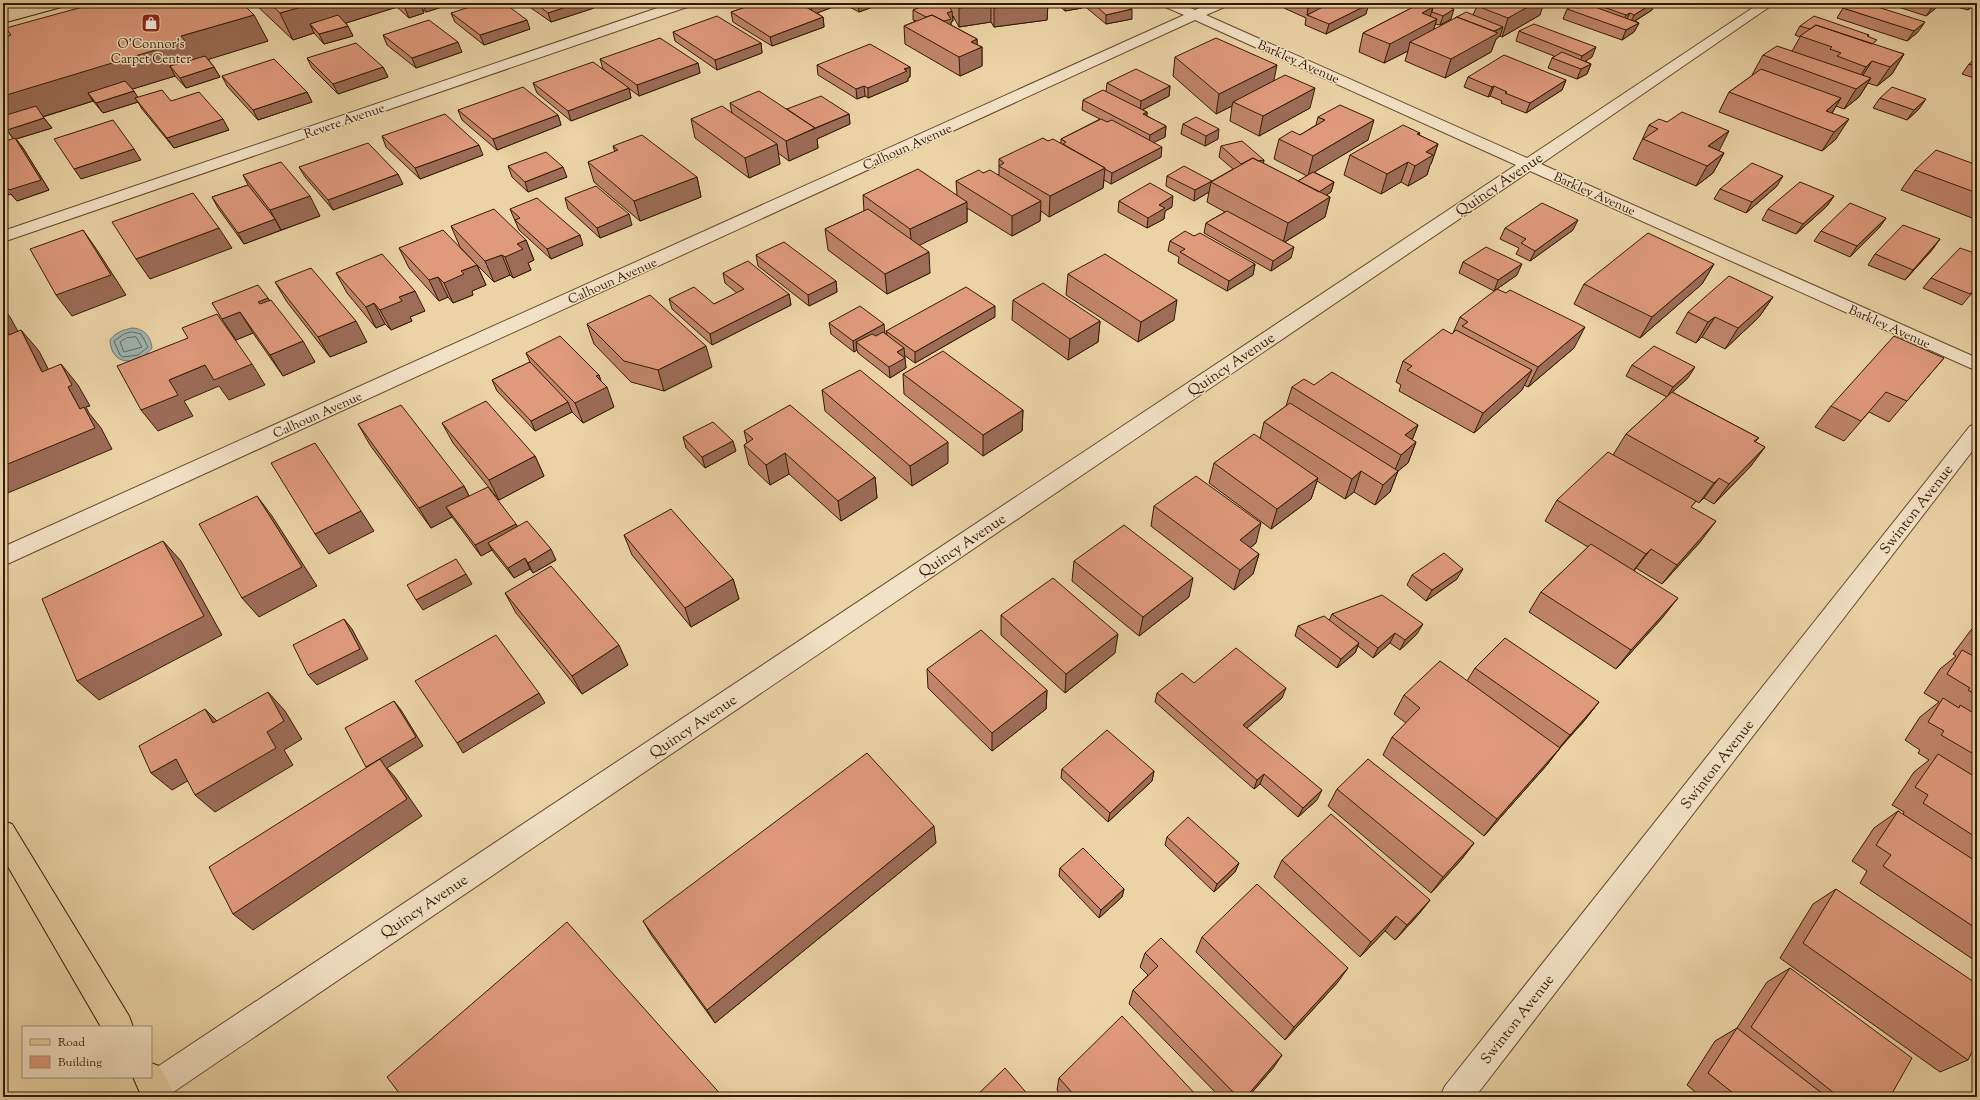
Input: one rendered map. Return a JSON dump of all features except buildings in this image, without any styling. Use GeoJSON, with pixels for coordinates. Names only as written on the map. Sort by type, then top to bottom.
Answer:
{"type":"FeatureCollection","features":[{"type":"Feature","properties":{"kind":"main road"},"geometry":{"type":"LineString","coordinates":[[3,28],[71,6],[94,3]]}},
{"type":"Feature","properties":{"kind":"main road"},"geometry":{"type":"LineString","coordinates":[[3,833],[117,1026]]}},
{"type":"Feature","properties":{"kind":"street","name":"Revere Avenue"},"geometry":{"type":"LineString","coordinates":[[3,237],[685,3]]}},
{"type":"Feature","properties":{"kind":"street","name":"Barkley Avenue"},"geometry":{"type":"LineString","coordinates":[[1168,3],[1977,365]]}},
{"type":"Feature","properties":{"kind":"street","name":"Calhoun Avenue"},"geometry":{"type":"LineString","coordinates":[[3,557],[1222,3]]}},
{"type":"Feature","properties":{"kind":"street","name":"Quincy Avenue"},"geometry":{"type":"LineString","coordinates":[[154,1087],[1769,3]]}},
{"type":"Feature","properties":{"kind":"street","name":"Swinton Avenue"},"geometry":{"type":"LineString","coordinates":[[1456,1097],[1977,431]]}},
{"type":"Feature","properties":{"kind":"water"},"geometry":{"type":"Polygon","coordinates":[[[132,328],[140,329],[148,336],[152,348],[140,358],[126,361],[115,355],[110,340],[120,332],[132,328]]]}},
{"type":"Feature","properties":{"kind":"place","name":"O'Connor's Carpet Center"},"geometry":{"type":"Point","coordinates":[151,23]}}]}
